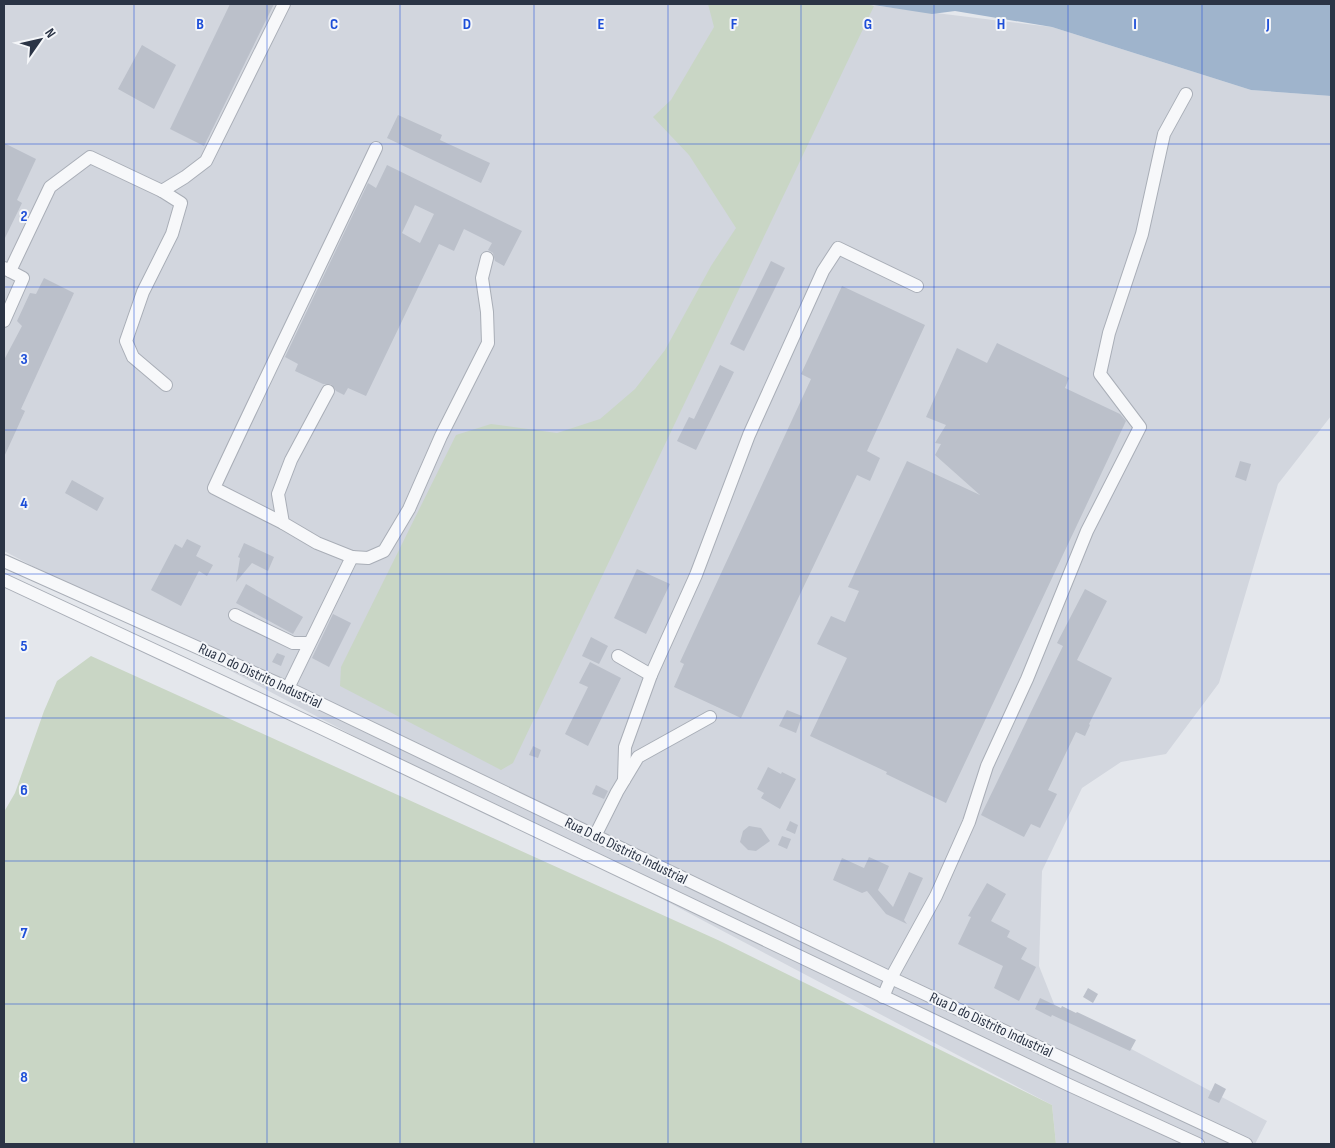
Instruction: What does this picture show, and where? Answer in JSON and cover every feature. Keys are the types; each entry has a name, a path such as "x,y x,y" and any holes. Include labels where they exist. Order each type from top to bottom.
{"street":[{"path":"162,191 206,161 284,4"},
{"path":"883,997 891,978 936,896 968,822 987,766 1027,679 1087,531 1140,427 1100,374 1109,333 1142,234 1164,134 1186,94"},
{"path":"376,148 313,282 269,369 214,488 283,522 317,543 352,557 368,558 384,551 409,509 441,436 488,343 487,312 482,278 487,258"},
{"path":"4,321 23,278 7,270 50,187 90,157 162,191 181,203 172,234 143,292 126,341 133,357 166,385"},
{"path":"624,780 625,748 652,675 696,575 749,435 823,271 838,248 917,286"},
{"path":"283,522 278,494 291,460 328,391"},
{"path":"288,688 352,557"},
{"name":"Rua D do Distrito Industrial","path":"4,561 288,688 891,978 1246,1144"},
{"name":"Rua D do Distrito Industrial","path":"4,580 321,728 883,997 1175,1140 1198,1144"},
{"path":"235,615 292,643 309,643"},
{"path":"618,656 652,675"},
{"path":"595,836 638,757 710,717"}],"shaded area":[{"path":"4,4 862,4 1052,27 1251,90 1331,96 1331,416 1278,484 1219,683 1166,754 1121,762 1082,788 1042,871 1039,966 1056,1009 1267,1121 1255,1144 1056,1144 1052,1105 4,551"}],"green space":[{"path":"708,4 867,4 874,6 513,763 501,770 340,686 341,667 456,435 491,424 557,433 600,419 635,389 665,350 711,266 736,228 689,155 653,117 671,100 714,27"},
{"path":"91,656 720,941 1052,1105 1056,1144 4,1144 4,812 15,793 44,711 57,681"}],"water":[{"path":"867,4 1331,4 1331,96 1251,90 1052,27 955,11 932,14"}],"building":[{"path":"230,4 274,4 204,146 170,129"},
{"path":"142,45 176,65 154,109 118,89"},
{"path":"398,115 442,135 440,140 490,163 481,183 387,138"},
{"path":"4,143 36,159 17,200 22,203 4,240"},
{"path":"387,165 522,231 504,266 495,261 493,253 488,250 492,243 464,229 454,251 439,244 366,396 348,388 344,395 336,391 331,384 323,384 295,371 298,364 285,357 368,183 376,188","holes":["415,205 434,214 420,243 402,233"]},
{"path":"771,261 785,268 744,351 730,344"},
{"path":"44,278 74,293 21,409 25,411 4,457 4,360 22,326 17,321 30,293 36,294"},
{"path":"842,286 925,325 867,451 880,458 870,481 857,475 741,718 674,687 684,664 680,662 811,379 801,374"},
{"path":"997,343 1069,378 1065,388 1120,414 1126,421 946,803 886,774 887,772 810,736 847,658 817,644 831,616 845,622 859,591 848,587 907,461 980,495 935,455 941,444 935,443 946,425 926,417 957,348 987,363"},
{"path":"720,365 734,372 696,450 677,441 689,417 694,419"},
{"path":"1240,461 1251,464 1246,481 1235,477"},
{"path":"72,480 104,498 97,511 65,493"},
{"path":"187,539 201,546 196,556 213,565 207,576 199,571 181,606 151,590 175,544 182,548"},
{"path":"244,543 274,557 268,571 252,563 236,582 240,558 238,557"},
{"path":"637,569 670,584 646,634 614,618"},
{"path":"246,584 303,617 293,634 236,603"},
{"path":"1085,589 1107,601 1077,660 1112,678 1085,736 1076,732 1048,790 1057,794 1040,828 1031,824 1024,837 981,815 1063,646 1057,643"},
{"path":"333,614 351,623 329,667 312,658"},
{"path":"591,637 608,646 599,664 582,656"},
{"path":"277,653 285,656 281,666 272,662"},
{"path":"590,662 621,678 588,746 565,734 588,687 579,683"},
{"path":"787,710 802,716 796,733 779,726"},
{"path":"533,746 541,750 538,758 529,755"},
{"path":"768,767 796,779 780,809 761,798 764,793 757,789"},
{"path":"596,785 608,791 604,799 592,794"},
{"path":"790,821 798,825 795,834 786,830"},
{"path":"749,826 761,828 770,841 756,851 748,850 740,842 743,831"},
{"path":"782,836 791,839 787,849 778,845"},
{"path":"869,857 889,866 878,890 893,907 909,872 923,878 904,920 907,924 886,914 867,891 862,893 833,880 842,858 864,868"},
{"path":"987,883 1006,894 991,921 1010,931 1007,937 1027,948 1021,959 1036,967 1019,1001 994,988 1003,966 958,944 971,917 968,916"},
{"path":"1088,988 1098,994 1093,1003 1083,997"},
{"path":"1040,998 1061,1008 1062,1006 1077,1012 1136,1040 1130,1051 1052,1015 1051,1017 1035,1009"},
{"path":"1215,1083 1226,1089 1219,1103 1208,1098"}]}
